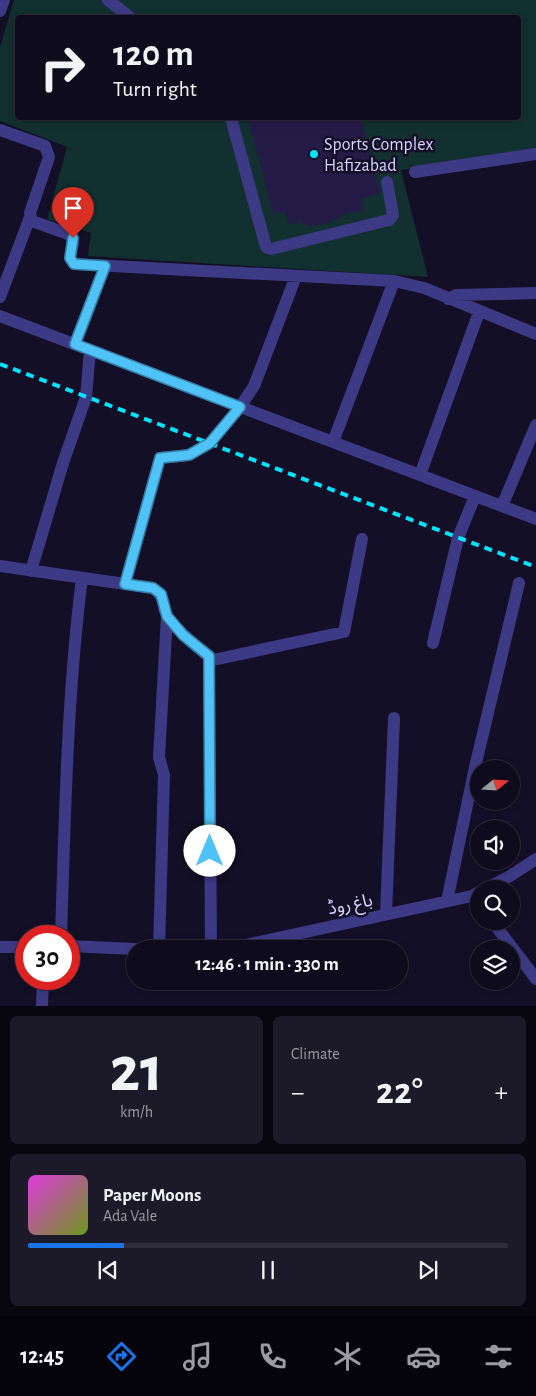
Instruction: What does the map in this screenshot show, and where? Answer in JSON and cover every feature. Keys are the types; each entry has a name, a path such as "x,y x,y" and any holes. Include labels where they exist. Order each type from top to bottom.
{"street":[{"path":"0,11 4,0"},
{"path":"108,0 127,15"},
{"path":"232,120 266,247 271,250 389,220 393,215 387,182"},
{"path":"0,130 45,146 49,157 30,217 0,296"},
{"path":"415,172 536,154"},
{"path":"30,217 32,221 71,235 73,243 70,258 74,264 394,281 424,288 536,334"},
{"path":"75,344 105,266"},
{"path":"125,584 160,458 189,455 210,443 240,407 254,386 296,276"},
{"path":"333,442 394,281"},
{"path":"448,299 456,294 536,293"},
{"path":"420,475 480,312"},
{"path":"0,316 536,519"},
{"path":"30,571 63,463 86,397 90,350"},
{"path":"502,506 536,425"},
{"path":"433,643 458,538 475,496"},
{"path":"167,616 183,635 213,660 344,632 362,539"},
{"path":"0,566 153,588 161,594 167,616 159,757 164,776 159,940"},
{"path":"61,925 68,732 74,644 82,578"},
{"path":"447,901 475,767 519,583"},
{"path":"209,656 211,940"},
{"path":"386,914 394,718"},
{"path":"502,880 536,859"},
{"name":"باغ روڈ","path":"268,940 447,901 470,898"},
{"path":"499,930 536,979"},
{"path":"80,946 126,949"},
{"path":"0,947 15,947"},
{"path":"42,990 42,1006"}],"green space":[{"path":"14,0 536,0 536,149 401,170 428,277 88,256 91,233 47,219 67,147 0,121 0,47"}],"building":[{"path":"249,120 362,120 380,193 362,199 363,210 354,213 351,211 329,223 309,226 300,222 289,225 285,212 273,214"}],"railway":[{"path":"0,364 536,567"}],"place":[{"name":"Sports Complex Hafizabad","path":"314,154"}],"route":[{"path":"73,238 71,262 74,264 105,266 75,344 240,407 210,443 189,455 160,458 125,584 153,588 161,594 167,616 183,635 209,656 210,851"}]}
